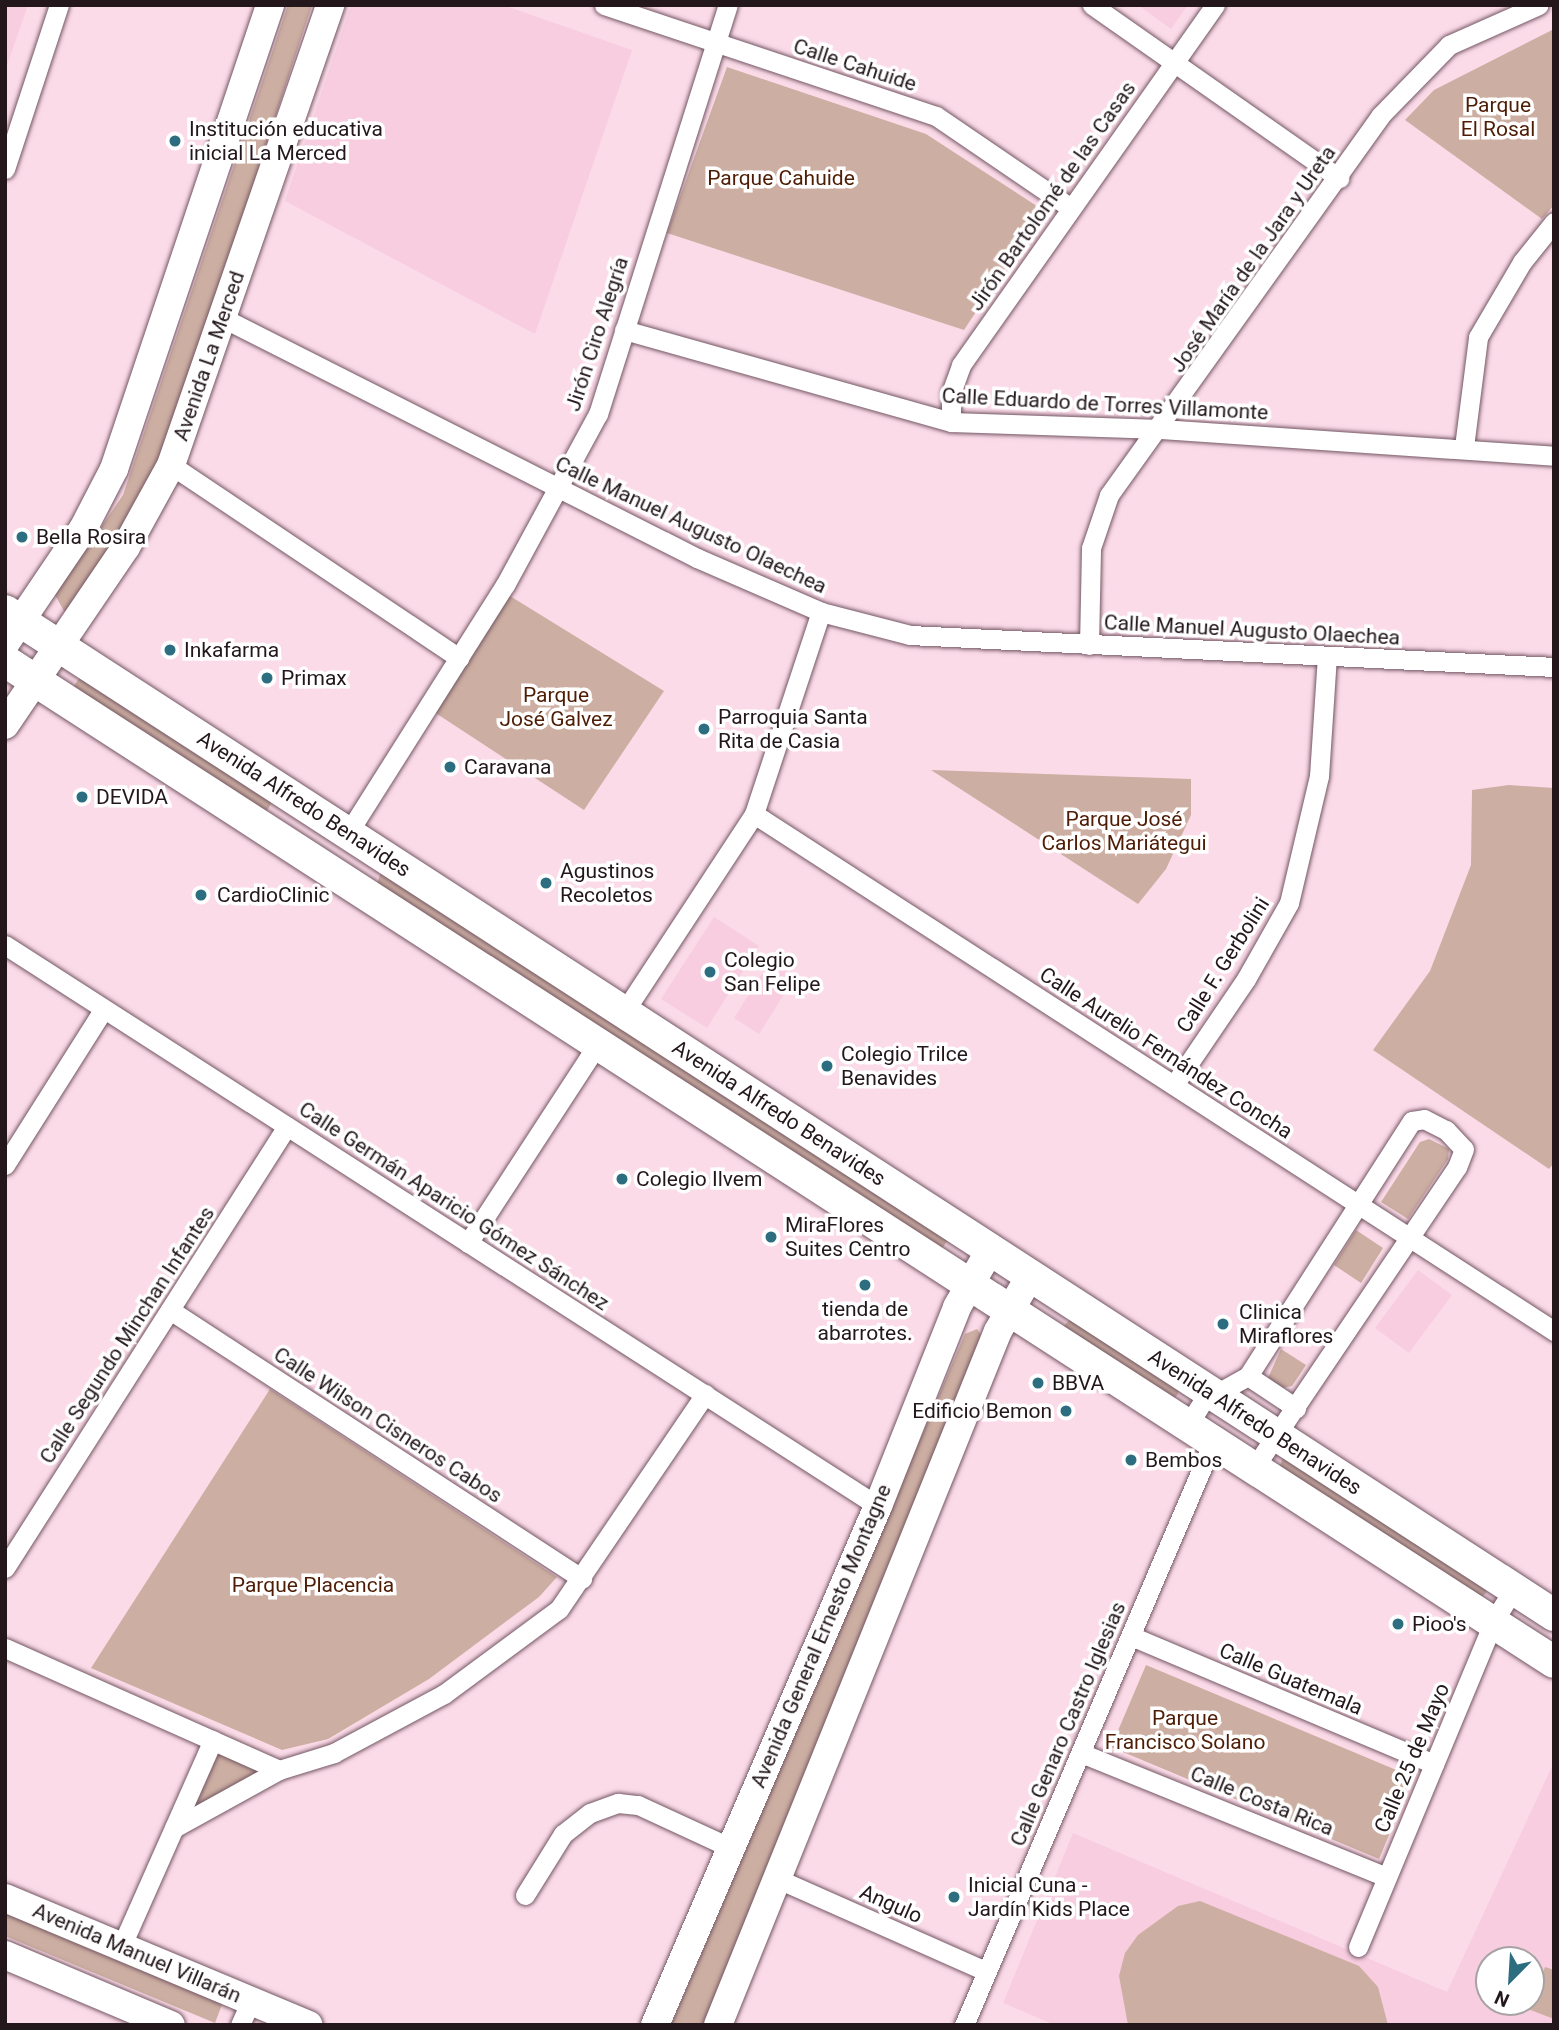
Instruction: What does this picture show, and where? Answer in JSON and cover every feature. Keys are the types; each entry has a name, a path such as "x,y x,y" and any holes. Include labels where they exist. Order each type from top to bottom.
{"main road":[{"path":"11,625 83,529 114,468 270,5"},
{"name":"Avenida La Merced","path":"5,725 126,547 171,465 330,5"},
{"name":"Avenida Alfredo Benavides","path":"11,625 59,645 1554,1615"},
{"name":"Avenida Alfredo Benavides","path":"5,661 1009,1311 1255,1466 1554,1662"},
{"name":"Avenida General Ernesto Montagne","path":"655,2025 729,1847 878,1506 969,1285 990,1250"},
{"path":"718,2025 1009,1311 1030,1276"},
{"name":"Avenida Manuel Villarán","path":"5,1898 122,1945 246,2012 307,2025"},
{"path":"5,1955 171,2025"}],"street":[{"path":"5,169 59,5"},
{"name":"Calle Cahuide","path":"604,5 936,116 1071,208"},
{"name":"Jirón Ciro Alegría","path":"348,833 459,657 559,489 598,414 728,5"},
{"path":"1092,5 1339,177"},
{"name":"Jirón Bartolomé de las Casas","path":"951,422 951,393 961,366 1173,61 1215,5"},
{"name":"José María de la Jara y Ureta","path":"1090,645 1095,523 1109,495 1161,429 1380,116 1449,45 1539,5"},
{"path":"1464,447 1478,337 1522,262 1554,222"},
{"name":"Calle Manuel Augusto Olaechea","path":"221,317 559,489 821,612 909,635 1554,667"},
{"name":"Calle Eduardo de Torres Villamonte","path":"624,330 951,422 1161,429 1464,447 1554,456"},
{"path":"171,465 459,657"},
{"path":"624,1012 754,814 821,612"},
{"name":"Calle F. Gerbolini","path":"1174,1085 1246,979 1289,903 1319,776 1326,657"},
{"name":"Calle Aurelio Fernández Concha","path":"754,814 1554,1331"},
{"name":"Calle Germán Aparicio Gómez Sánchez","path":"5,945 878,1506"},
{"path":"5,1165 103,1010"},
{"path":"468,1243 597,1045"},
{"path":"1255,1466 1296,1408 1411,1238 1463,1157 1460,1140 1424,1119 1412,1121 1248,1376 1296,1408"},
{"name":"Calle Segundo Minchan Infantes","path":"5,1568 288,1126"},
{"name":"Calle Wilson Cisneros Cabos","path":"170,1310 582,1580"},
{"name":"Calle Genaro Castro Iglesias","path":"964,2025 1131,1636 1200,1433 1203,1401 1218,1397 1248,1376"},
{"path":"174,1828 279,1770 334,1753 444,1694 559,1609 582,1580 705,1394"},
{"name":"Calle 25 de Mayo","path":"1358,1947 1493,1622 1514,1589"},
{"name":"Calle Guatemala","path":"1131,1636 1434,1764"},
{"path":"5,1648 279,1770"},
{"path":"122,1945 213,1740"},
{"name":"Calle Costa Rica","path":"1081,1753 1387,1877"},
{"path":"525,1895 562,1834 590,1813 618,1803 638,1805 729,1847"},
{"name":"Angulo","path":"778,1879 986,1971"}],"shaded area":[{"path":"5,5 28,5 5,71"},
{"path":"351,5 503,5 632,50 535,334 285,201"},
{"path":"1138,5 1188,5 1171,29"},
{"name":"Colegio San Felipe","path":"714,917 759,946 707,1028 661,999"},
{"path":"770,961 795,977 759,1034 734,1018"},
{"path":"1418,1270 1452,1295 1409,1353 1375,1328"},
{"path":"1554,1762 1554,2025 1055,2025 1003,2003 1073,1833 1447,1992"}],"green space":[{"path":"288,5 312,5 163,460 69,613 64,611 55,595 123,495"},
{"name":"Parque El Rosal","path":"1554,29 1554,205 1542,219 1405,120 1434,90"},
{"name":"Parque Cahuide","path":"727,67 926,134 1043,210 964,330 667,233"},
{"name":"Parque José Galvez","path":"510,596 664,691 584,810 431,710"},
{"path":"82,674 274,799 265,814 72,689"},
{"name":"Parque José Carlos Mariátegui","path":"931,770 1191,779 1191,815 1166,869 1138,904"},
{"path":"1509,785 1554,788 1554,1163 1549,1169 1373,1050 1430,971 1471,865 1472,790"},
{"path":"381,872 948,1239 942,1249 377,884"},
{"path":"1429,1139 1449,1149 1448,1159 1408,1219 1381,1202 1420,1142"},
{"path":"1356,1230 1383,1248 1361,1283 1334,1265"},
{"path":"1072,1318 1179,1388 1178,1394 1174,1399 1061,1328"},
{"path":"977,1329 982,1336 705,2025 671,2025 965,1334"},
{"path":"1281,1349 1306,1365 1292,1386 1283,1388 1268,1378"},
{"name":"Parque Placencia","path":"270,1389 557,1577 539,1597 429,1679 328,1739 282,1750 91,1668"},
{"path":"1283,1458 1487,1588 1486,1593 1479,1599 1279,1468"},
{"name":"Parque Francisco Solano","path":"1146,1665 1413,1777 1379,1859 1111,1747"},
{"path":"219,1751 266,1772 192,1813"},
{"path":"1200,1901 1359,1966 1378,1987 1388,2025 1128,2025 1119,1976 1125,1953 1138,1935 1178,1906"},
{"path":"5,1911 223,2002 215,2023 5,1936"},
{"path":"1545,1967 1554,1970 1554,2019 1545,2016"}],"place":[{"name":"Institución educativa inicial La Merced","path":"175,141"},
{"name":"Bella Rosira","path":"22,537"},
{"name":"Inkafarma","path":"170,650"},
{"name":"Primax","path":"267,678"},
{"name":"Parroquia Santa Rita de Casia","path":"704,729"},
{"name":"Caravana","path":"450,767"},
{"name":"DEVIDA","path":"82,797"},
{"name":"Agustinos Recoletos","path":"546,883"},
{"name":"CardioClinic","path":"201,895"},
{"name":"Colegio San Felipe","path":"710,972"},
{"name":"Colegio Trilce Benavides","path":"827,1066"},
{"name":"Colegio Ilvem","path":"622,1179"},
{"name":"MiraFlores Suites Centro","path":"771,1237"},
{"name":"tienda de abarrotes.","path":"865,1285"},
{"name":"Clinica Miraflores","path":"1223,1324"},
{"name":"BBVA","path":"1038,1383"},
{"name":"Edificio Bemon","path":"1066,1411"},
{"name":"Bembos","path":"1131,1460"},
{"name":"Pioo's","path":"1398,1624"},
{"name":"Inicial Cuna - Jardín Kids Place","path":"954,1897"}]}
